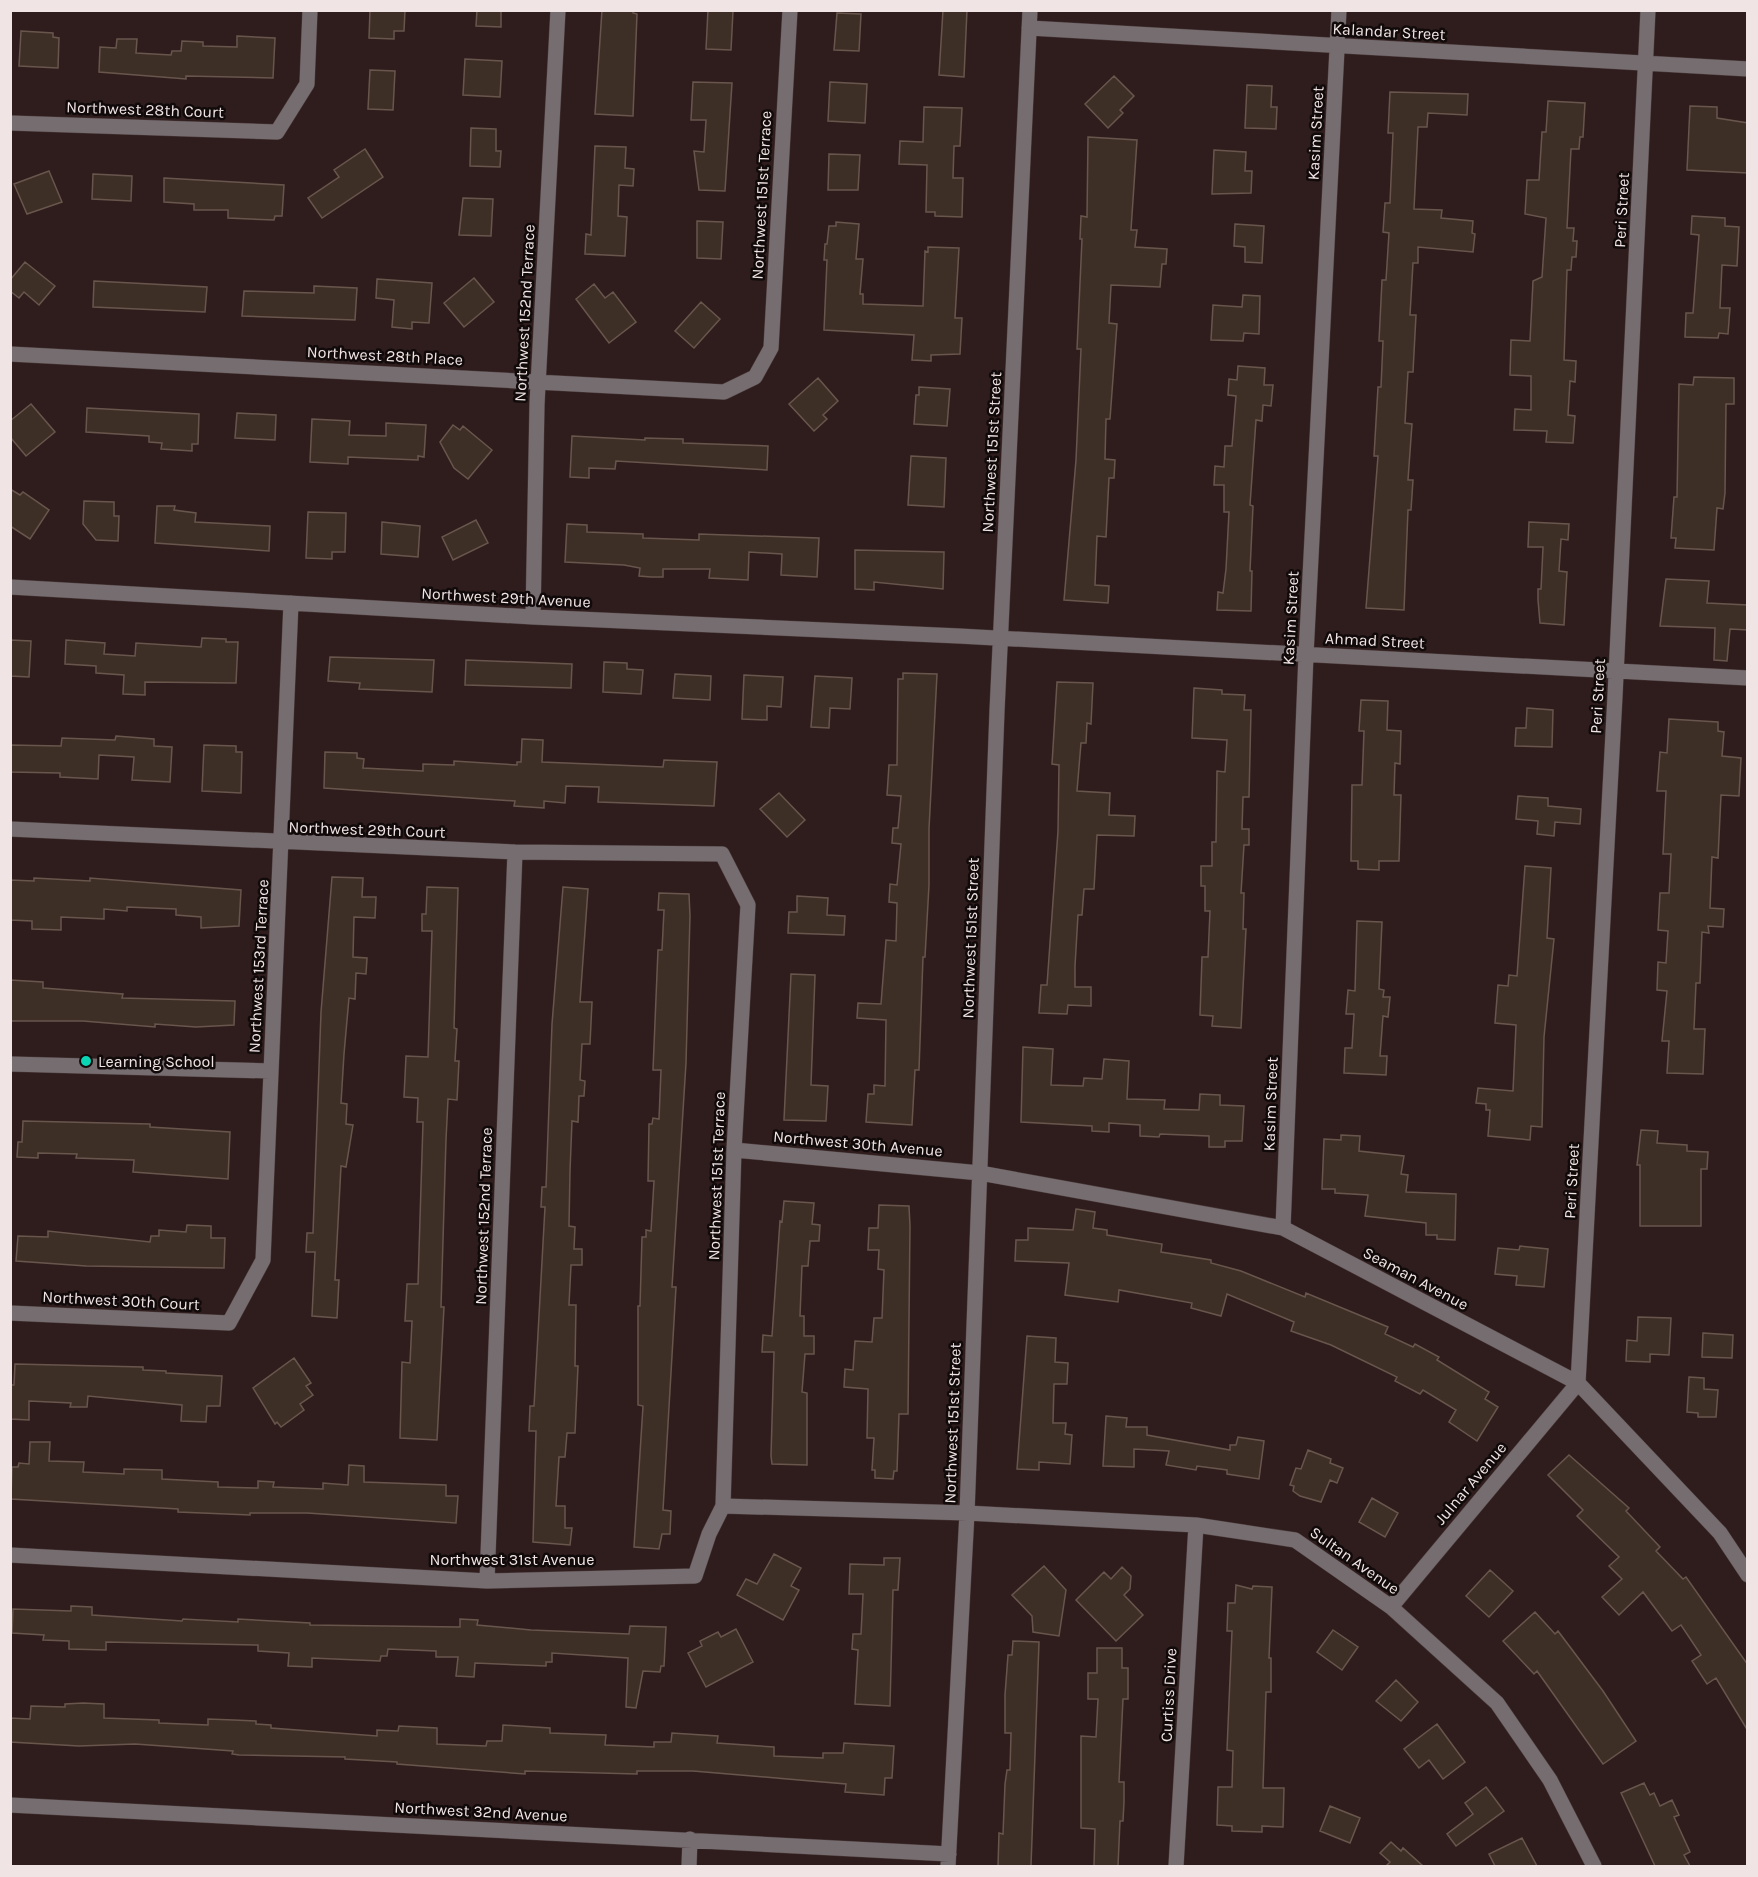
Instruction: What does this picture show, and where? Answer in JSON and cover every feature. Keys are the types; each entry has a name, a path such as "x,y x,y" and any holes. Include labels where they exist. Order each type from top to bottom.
{"street":[{"name":"Northwest 28th Court","path":"10,123 277,132 307,84 310,10"},
{"name":"Northwest 152nd Terrace","path":"533,617 538,381 558,10"},
{"name":"Northwest 151st Terrace","path":"755,377 771,348 790,10"},
{"name":"Northwest 151st Street","path":"949,1860 967,1513 1000,638 1030,10"},
{"name":"Kasim Street","path":"1283,1228 1306,655 1339,10"},
{"name":"Peri Street","path":"1578,1383 1617,670 1648,10"},
{"name":"Kalandar Street","path":"1029,28 1748,69"},
{"name":"Northwest 28th Place","path":"10,354 724,392 755,377"},
{"name":"Northwest 29th Avenue","path":"10,587 533,617 1000,638"},
{"name":"Northwest 153rd Terrace","path":"229,1323 263,1260 291,603"},
{"name":"Ahmad Street","path":"1000,638 1748,678"},
{"name":"Northwest 29th Court","path":"10,829 515,852 722,854"},
{"name":"Northwest 152nd Terrace","path":"487,1581 515,852"},
{"name":"Northwest 151st Terrace","path":"722,854 748,904 734,1150 723,1506"},
{"path":"10,1064 270,1071"},
{"name":"Northwest 30th Avenue","path":"734,1150 980,1173"},
{"name":"Seaman Avenue","path":"980,1173 1283,1228 1578,1383 1719,1533 1748,1575"},
{"name":"Northwest 30th Court","path":"10,1313 229,1323"},
{"name":"Julnar Avenue","path":"1391,1607 1578,1383"},
{"path":"723,1506 967,1513"},
{"name":"Northwest 31st Avenue","path":"10,1555 487,1581 695,1576 709,1534 723,1506"},
{"name":"Sultan Avenue","path":"967,1513 1196,1525 1295,1540 1391,1607 1497,1704 1550,1780 1593,1866"},
{"name":"Curtiss Drive","path":"1176,1866 1196,1525"},
{"name":"Northwest 32nd Avenue","path":"10,1804 690,1839 949,1860"},
{"path":"689,1866 690,1839"}],"building":[{"path":"370,10 405,10 404,31 394,31 394,39 369,38"},
{"path":"477,10 501,10 501,27 476,26"},
{"path":"602,10 633,10 633,13 637,14 633,116 595,114"},
{"path":"708,10 733,11 731,50 706,49"},
{"path":"943,10 967,10 964,77 939,75"},
{"path":"837,13 861,14 859,51 834,50"},
{"path":"21,31 53,33 53,37 59,38 58,68 19,66"},
{"path":"237,36 275,38 273,78 186,76 186,79 99,72 100,47 116,48 117,39 137,39 136,53 171,55 172,51 181,51 182,41 203,42 203,46 237,47"},
{"path":"465,59 502,61 500,97 463,95"},
{"path":"370,70 395,71 393,110 368,109"},
{"path":"1114,76 1134,96 1120,110 1123,113 1108,128 1085,104"},
{"path":"693,82 732,83 725,191 699,190 694,151 704,152 706,120 691,120"},
{"path":"830,82 867,84 865,123 828,121"},
{"path":"1247,85 1272,86 1271,107 1277,107 1276,129 1245,128"},
{"path":"1390,92 1468,94 1467,115 1428,113 1427,127 1418,127 1414,209 1442,210 1441,218 1473,221 1472,233 1475,234 1473,252 1418,247 1418,263 1413,263 1410,315 1416,315 1413,372 1408,372 1405,423 1412,424 1408,480 1413,480 1411,510 1408,510 1404,610 1366,608 1378,456 1374,456 1378,387 1381,387 1383,341 1379,341 1382,280 1386,280 1389,233 1383,232 1385,203 1390,203 1393,133 1388,133"},
{"path":"1548,101 1585,103 1583,137 1580,137 1579,149 1571,149 1567,228 1574,228 1573,241 1577,241 1576,257 1572,257 1571,270 1567,270 1564,360 1576,361 1575,382 1570,381 1568,415 1575,416 1573,443 1546,442 1547,431 1514,430 1515,409 1531,410 1531,376 1510,375 1511,340 1530,341 1533,281 1542,277 1546,218 1525,214 1527,180 1539,180 1542,132 1546,132"},
{"path":"1690,106 1717,107 1717,118 1748,123 1748,173 1687,170"},
{"path":"924,107 962,108 960,146 954,146 953,178 963,178 962,217 935,216 935,212 926,212 927,165 899,164 900,141 923,142"},
{"path":"471,128 496,129 496,151 501,151 500,167 470,166"},
{"path":"1088,137 1137,140 1131,230 1137,230 1135,247 1167,249 1166,264 1162,264 1160,287 1111,285 1109,323 1117,324 1110,419 1106,419 1105,459 1115,460 1114,478 1109,478 1106,537 1097,536 1095,585 1109,586 1108,603 1064,600 1076,460 1081,349 1077,349 1082,239 1080,239 1081,216 1087,217"},
{"path":"595,146 626,147 625,168 634,169 633,186 619,185 618,216 627,217 625,256 585,254 586,234 591,235"},
{"path":"365,149 383,177 322,218 308,198 339,177 334,170"},
{"path":"1214,150 1246,152 1245,171 1252,171 1251,193 1212,194"},
{"path":"829,154 860,155 858,190 828,190"},
{"path":"49,171 62,202 27,214 14,184"},
{"path":"93,174 132,176 131,201 92,199"},
{"path":"164,178 284,185 282,216 275,216 274,220 228,218 228,210 194,210 194,204 164,202"},
{"path":"463,198 493,199 491,236 459,235"},
{"path":"1692,216 1725,218 1725,226 1739,227 1737,266 1722,265 1720,308 1730,308 1728,334 1719,333 1718,338 1685,337 1686,313 1693,313 1699,235 1691,234"},
{"path":"697,221 723,222 721,259 697,258"},
{"path":"836,222 859,224 856,259 863,259 860,294 863,294 863,304 923,306 925,251 928,252 928,247 959,248 955,318 962,318 960,354 931,355 931,361 912,360 914,335 824,330 827,260 824,260 825,244 827,244 829,226 836,226"},
{"path":"1235,224 1264,226 1262,263 1245,262 1245,247 1234,246"},
{"path":"25,262 55,286 39,305 24,292 19,298 10,291 10,280"},
{"path":"474,278 494,302 464,327 444,303"},
{"path":"377,279 432,283 429,323 412,322 412,329 392,327 394,300 376,298"},
{"path":"94,281 207,287 205,312 93,307"},
{"path":"594,284 605,298 613,292 636,322 609,343 576,299"},
{"path":"314,286 357,288 355,320 242,316 244,291 314,293"},
{"path":"1243,295 1260,296 1259,334 1244,333 1243,341 1211,340 1213,305 1242,307"},
{"path":"701,302 720,319 694,348 675,331"},
{"path":"1238,366 1265,368 1264,385 1273,385 1271,406 1263,405 1262,421 1256,420 1250,505 1253,506 1251,611 1217,610 1218,592 1223,593 1226,569 1229,512 1224,512 1224,485 1214,485 1215,466 1224,467 1225,446 1232,446 1236,396 1228,395 1229,379 1237,380"},
{"path":"1694,377 1734,378 1734,404 1726,404 1725,493 1723,509 1717,508 1714,550 1675,548 1676,538 1671,538 1674,497 1677,497 1679,384 1693,385"},
{"path":"818,378 838,401 823,415 827,419 814,431 789,404"},
{"path":"919,387 950,389 947,426 914,424 916,395 919,395"},
{"path":"31,404 55,432 26,456 10,437 10,421"},
{"path":"87,408 199,414 198,444 192,444 192,451 161,449 162,443 149,442 149,436 86,432"},
{"path":"237,413 276,415 275,440 235,438"},
{"path":"312,419 350,421 349,435 386,436 386,423 426,425 424,457 418,456 418,460 348,457 348,464 310,462"},
{"path":"453,425 460,430 463,426 492,450 468,479 454,468 440,442"},
{"path":"572,436 645,440 645,438 683,439 683,443 768,446 767,470 616,461 615,469 589,468 589,478 570,477"},
{"path":"911,456 946,458 944,507 908,505"},
{"path":"10,489 20,495 23,492 49,510 30,539 10,526"},
{"path":"84,501 114,502 114,516 119,516 118,541 96,540 83,524"},
{"path":"157,506 175,506 174,510 196,513 195,522 270,526 269,551 155,543"},
{"path":"308,512 346,513 345,552 332,552 332,559 306,558"},
{"path":"476,520 488,543 453,560 442,537"},
{"path":"382,522 420,526 418,557 381,554"},
{"path":"1529,522 1569,524 1568,540 1561,539 1559,571 1567,572 1564,625 1540,623 1538,589 1541,589 1543,547 1528,547"},
{"path":"567,524 587,525 587,532 643,534 643,538 699,540 699,534 819,538 817,577 781,575 782,554 749,552 748,580 709,578 710,569 663,569 663,577 651,577 639,576 640,568 624,565 565,562"},
{"path":"855,550 944,552 943,589 874,582 874,590 855,589"},
{"path":"1666,579 1709,581 1707,603 1748,605 1748,630 1730,629 1727,661 1714,660 1715,628 1660,626"},
{"path":"202,638 238,642 236,683 145,682 145,695 123,694 124,675 96,673 96,666 65,664 66,640 105,643 104,654 135,656 136,643 201,647"},
{"path":"10,640 31,641 29,677 10,676"},
{"path":"330,657 434,660 432,692 359,689 360,683 328,681"},
{"path":"466,660 572,664 571,688 465,685"},
{"path":"604,662 627,663 627,669 643,670 641,694 603,692"},
{"path":"903,673 937,674 919,1070 915,1070 912,1125 866,1122 868,1094 874,1094 874,1085 885,1086 886,1020 857,1018 858,1003 881,1004 886,940 896,941 897,903 889,902 890,884 897,885 901,844 892,843 893,828 898,828 901,796 887,795 889,765 897,765 898,679 903,679"},
{"path":"675,674 711,676 710,700 673,698"},
{"path":"744,675 783,677 781,707 767,706 767,720 742,719"},
{"path":"815,676 852,678 850,709 830,708 829,728 811,727"},
{"path":"1057,682 1093,683 1091,724 1087,723 1086,743 1081,743 1077,791 1110,793 1109,815 1135,816 1134,836 1097,835 1094,889 1084,889 1082,915 1078,915 1075,966 1075,987 1091,987 1091,1006 1068,1005 1067,1014 1039,1013 1041,985 1047,985 1058,831 1059,765 1052,764"},
{"path":"1194,688 1222,690 1222,694 1245,695 1244,710 1251,710 1249,797 1243,797 1242,829 1249,829 1249,845 1244,845 1241,893 1244,893 1243,929 1246,929 1241,1028 1212,1026 1213,1016 1200,1015 1202,957 1208,957 1210,911 1205,911 1205,886 1201,886 1201,866 1212,866 1212,842 1216,842 1217,771 1225,772 1227,740 1192,738"},
{"path":"1361,700 1388,701 1387,730 1401,731 1400,764 1395,763 1394,795 1401,795 1399,861 1379,861 1379,870 1358,869 1358,861 1351,861 1352,785 1362,785 1364,731 1359,731"},
{"path":"1527,708 1553,710 1552,747 1515,746 1516,728 1526,728"},
{"path":"1669,719 1718,722 1718,731 1724,732 1722,756 1741,758 1739,796 1721,795 1718,858 1712,857 1710,908 1724,909 1723,927 1708,926 1709,933 1702,932 1700,983 1696,983 1694,1029 1705,1029 1703,1074 1667,1073 1669,1041 1662,1041 1667,991 1657,990 1658,962 1666,963 1668,931 1658,930 1660,893 1669,893 1671,854 1663,854 1666,791 1657,791 1660,752 1667,753"},
{"path":"116,736 154,739 154,746 172,747 170,782 132,780 134,757 99,755 98,779 60,777 60,773 10,772 10,745 61,746 62,738 115,740"},
{"path":"522,739 543,740 542,762 663,767 664,760 717,762 714,806 598,802 599,787 566,786 565,803 544,801 544,808 514,806 515,801 324,788 325,752 357,753 357,758 364,759 363,768 423,771 423,764 454,765 454,761 517,765 517,762 521,762"},
{"path":"204,745 236,746 236,752 242,752 241,793 202,791"},
{"path":"779,793 805,820 787,837 760,809"},
{"path":"1518,796 1548,798 1548,806 1581,809 1580,824 1555,822 1554,836 1537,834 1538,821 1516,819"},
{"path":"1525,866 1551,868 1547,938 1554,939 1544,1037 1542,1127 1531,1126 1530,1140 1488,1136 1490,1110 1486,1110 1486,1104 1476,1103 1478,1088 1513,1091 1516,1025 1495,1023 1498,985 1508,986 1509,975 1517,976"},
{"path":"332,877 363,878 362,897 376,897 375,918 354,917 353,957 367,958 366,974 356,973 355,999 349,998 344,1054 341,1103 347,1104 346,1124 353,1125 346,1167 341,1166 335,1280 339,1280 337,1318 312,1316 315,1252 306,1252 307,1233 313,1233 321,1012"},
{"path":"34,878 90,881 90,878 241,890 239,926 201,928 201,917 176,915 176,909 127,907 127,911 104,909 104,919 61,917 61,930 32,929 32,921 10,920 10,880 34,881"},
{"path":"427,887 458,888 454,1028 457,1029 455,1061 459,1061 457,1100 448,1099 441,1307 444,1307 437,1440 400,1438 402,1362 410,1363 412,1321 405,1321 407,1284 418,1284 423,1122 417,1122 418,1098 404,1097 406,1056 428,1057 432,931 422,931 422,914 426,914"},
{"path":"563,887 588,889 580,1002 592,1002 590,1044 582,1044 580,1080 585,1081 584,1096 579,1096 578,1122 572,1121 570,1171 569,1226 575,1227 574,1249 582,1249 582,1265 571,1265 569,1305 576,1305 575,1366 578,1366 575,1433 567,1433 565,1457 559,1457 556,1506 565,1506 565,1528 572,1528 570,1545 533,1542 536,1431 529,1431 530,1406 534,1406 545,1207 541,1207 542,1187 546,1187 552,1024"},
{"path":"659,893 689,894 690,916 686,1063 672,1287 676,1287 663,1510 671,1511 670,1534 662,1534 659,1549 634,1547 643,1406 638,1405 638,1306 640,1306 642,1237 646,1237 646,1230 651,1231 654,1181 648,1181 649,1124 652,1124 653,1118 659,1119 661,1070 653,1070 658,950 662,950 664,910 658,910"},
{"path":"797,896 828,898 827,915 845,916 844,935 788,933 789,912 797,912"},
{"path":"1357,921 1382,922 1379,989 1384,990 1383,997 1390,997 1388,1017 1383,1016 1380,1056 1387,1056 1386,1075 1344,1073 1345,1048 1352,1048 1354,1014 1346,1014 1348,990 1355,991"},
{"path":"791,974 815,975 811,1085 828,1086 826,1121 784,1120"},
{"path":"10,980 43,982 43,988 123,994 122,998 235,1001 234,1025 196,1027 155,1024 155,1027 83,1021 10,1021"},
{"path":"1023,1047 1053,1049 1051,1085 1083,1086 1084,1078 1102,1079 1104,1059 1129,1061 1127,1099 1165,1100 1164,1109 1199,1110 1200,1094 1220,1095 1220,1105 1244,1106 1242,1141 1225,1141 1225,1147 1209,1147 1209,1136 1160,1134 1159,1137 1140,1136 1140,1125 1109,1123 1109,1132 1092,1131 1092,1126 1021,1122"},
{"path":"23,1121 150,1124 150,1127 230,1132 228,1179 133,1172 134,1160 76,1158 77,1154 38,1153 38,1158 17,1157 18,1142 22,1142"},
{"path":"1641,1130 1658,1131 1657,1143 1687,1145 1687,1151 1708,1152 1707,1169 1701,1169 1701,1226 1640,1226 1640,1165 1637,1165"},
{"path":"1341,1135 1360,1136 1359,1151 1404,1156 1401,1174 1408,1175 1406,1192 1456,1194 1455,1240 1437,1239 1437,1235 1426,1235 1426,1223 1365,1216 1368,1195 1335,1193 1335,1189 1322,1189 1324,1139 1341,1140"},
{"path":"784,1201 814,1203 812,1224 820,1225 819,1241 810,1241 808,1266 802,1266 800,1316 804,1316 804,1336 814,1336 814,1354 805,1354 802,1392 807,1393 807,1465 772,1464 771,1456 774,1352 762,1352 763,1335 772,1336 780,1221 782,1222"},
{"path":"879,1205 909,1206 908,1414 899,1414 897,1471 894,1471 893,1479 875,1478 875,1470 872,1470 874,1438 867,1438 868,1389 844,1387 845,1369 853,1370 855,1341 872,1342 874,1318 882,1318 884,1270 878,1269 879,1250 868,1250 869,1228 878,1228"},
{"path":"1076,1209 1095,1212 1093,1228 1107,1230 1107,1235 1162,1244 1161,1252 1211,1260 1211,1263 1241,1271 1305,1297 1306,1293 1388,1327 1385,1334 1413,1347 1415,1344 1439,1357 1437,1360 1489,1392 1485,1399 1498,1407 1477,1441 1449,1422 1456,1410 1423,1390 1420,1394 1395,1381 1397,1377 1331,1345 1291,1331 1294,1322 1227,1294 1221,1316 1191,1308 1192,1303 1119,1290 1118,1302 1065,1295 1069,1263 1015,1261 1016,1240 1028,1240 1028,1228 1073,1230"},
{"path":"187,1225 211,1226 211,1238 225,1238 224,1268 86,1266 16,1261 18,1236 48,1237 48,1231 150,1242 151,1236 159,1236 159,1230 186,1232"},
{"path":"1520,1246 1548,1249 1544,1287 1516,1285 1517,1276 1495,1274 1498,1248 1519,1250"},
{"path":"1638,1317 1671,1318 1669,1355 1650,1354 1650,1362 1626,1361 1627,1340 1637,1341"},
{"path":"1703,1333 1733,1335 1732,1358 1702,1357"},
{"path":"1027,1336 1056,1338 1055,1362 1068,1363 1067,1384 1054,1384 1053,1423 1066,1423 1065,1434 1072,1435 1070,1464 1039,1462 1039,1470 1017,1469"},
{"path":"294,1358 311,1383 306,1386 313,1395 300,1404 304,1410 281,1427 277,1422 275,1424 253,1388"},
{"path":"15,1364 143,1367 143,1370 166,1371 166,1373 222,1376 220,1406 207,1406 206,1422 181,1421 182,1405 88,1396 87,1407 70,1407 71,1403 29,1401 29,1420 10,1419 10,1385 14,1385"},
{"path":"1689,1377 1704,1378 1704,1389 1718,1390 1716,1417 1698,1417 1698,1413 1687,1412"},
{"path":"1106,1416 1127,1418 1126,1427 1147,1427 1147,1435 1230,1450 1230,1445 1236,1445 1238,1437 1264,1441 1259,1479 1227,1474 1227,1470 1197,1466 1196,1470 1166,1465 1169,1451 1134,1449 1134,1467 1103,1466"},
{"path":"30,1442 50,1442 49,1461 84,1462 83,1472 124,1474 124,1469 162,1470 162,1479 218,1482 218,1487 258,1488 258,1481 274,1482 273,1487 323,1489 323,1483 348,1485 349,1465 364,1466 364,1482 446,1485 446,1496 458,1496 456,1523 307,1513 250,1513 250,1515 178,1512 178,1509 11,1499 12,1467 18,1467 19,1463 29,1464"},
{"path":"1308,1450 1331,1459 1330,1463 1343,1468 1337,1483 1330,1480 1321,1502 1300,1496 1293,1491 1294,1486 1290,1485 1296,1468 1301,1469"},
{"path":"1569,1455 1629,1508 1626,1511 1660,1547 1656,1551 1683,1579 1686,1577 1748,1665 1748,1731 1716,1678 1707,1684 1692,1661 1701,1655 1681,1625 1672,1631 1643,1592 1619,1615 1602,1597 1622,1579 1609,1566 1619,1557 1577,1516 1583,1510 1548,1475"},
{"path":"1372,1498 1398,1513 1385,1537 1359,1522"},
{"path":"774,1554 801,1568 791,1586 799,1590 783,1620 737,1595 746,1579 757,1584"},
{"path":"884,1558 900,1558 898,1590 893,1590 890,1706 855,1704 858,1650 852,1649 853,1634 861,1634 863,1594 849,1594 850,1564 884,1565"},
{"path":"1044,1566 1066,1590 1059,1636 1033,1632 1032,1616 1012,1595"},
{"path":"1122,1567 1131,1576 1130,1589 1124,1595 1143,1615 1116,1641 1076,1600 1104,1572 1111,1579"},
{"path":"1490,1570 1513,1591 1489,1617 1466,1596"},
{"path":"1236,1585 1252,1589 1253,1586 1272,1587 1269,1658 1271,1658 1271,1692 1266,1692 1263,1788 1284,1788 1283,1827 1262,1826 1262,1832 1232,1831 1232,1826 1217,1825 1218,1787 1232,1787 1233,1751 1227,1750 1232,1631 1227,1631 1228,1603 1235,1603"},
{"path":"71,1606 92,1607 92,1615 182,1621 183,1619 238,1622 238,1619 310,1623 310,1625 460,1627 460,1619 478,1620 477,1625 531,1630 629,1634 630,1626 666,1627 664,1666 661,1666 660,1672 643,1671 636,1708 626,1707 628,1658 552,1653 552,1662 546,1662 546,1666 475,1663 474,1677 456,1676 458,1657 436,1657 436,1651 388,1649 387,1656 381,1656 380,1661 312,1658 312,1667 288,1666 289,1653 258,1651 258,1645 106,1642 106,1650 69,1649 69,1641 43,1640 44,1635 12,1633 13,1609 71,1611"},
{"path":"1535,1612 1555,1634 1558,1631 1603,1691 1636,1741 1603,1764 1537,1671 1534,1674 1503,1641"},
{"path":"736,1629 753,1662 706,1687 688,1653 702,1646 700,1641 718,1632 721,1637"},
{"path":"1333,1630 1358,1647 1342,1670 1317,1652"},
{"path":"1013,1641 1039,1642 1031,1866 998,1866 999,1833 1003,1834 1005,1784 1007,1770 1010,1770 1011,1733 1005,1733 1005,1695 1008,1655 1012,1655"},
{"path":"1097,1648 1122,1648 1122,1668 1128,1668 1128,1699 1123,1699 1119,1782 1124,1782 1124,1802 1123,1821 1120,1821 1118,1866 1094,1866 1095,1829 1081,1828 1081,1736 1096,1737 1098,1699 1088,1699 1088,1673 1097,1673"},
{"path":"1396,1680 1418,1702 1401,1721 1376,1701"},
{"path":"65,1704 104,1704 104,1718 159,1720 159,1723 208,1725 208,1719 256,1721 256,1724 271,1725 271,1728 377,1736 377,1730 398,1731 399,1726 437,1728 437,1744 486,1746 487,1741 502,1741 503,1725 550,1728 550,1733 606,1735 605,1745 654,1747 654,1742 671,1742 672,1733 718,1736 717,1743 774,1747 774,1756 823,1758 823,1753 843,1753 844,1743 894,1746 892,1778 885,1778 884,1795 845,1792 846,1784 693,1771 637,1771 637,1774 525,1771 525,1774 397,1764 397,1762 345,1759 345,1757 239,1755 232,1754 233,1751 135,1744 79,1746 10,1742 10,1718 30,1719 31,1706 65,1707"},
{"path":"1437,1724 1465,1762 1443,1779 1429,1760 1419,1768 1404,1749"},
{"path":"1644,1783 1650,1795 1654,1793 1660,1806 1672,1800 1679,1815 1674,1817 1690,1852 1684,1855 1690,1866 1655,1866 1621,1793"},
{"path":"1486,1787 1504,1811 1456,1846 1447,1834 1473,1814 1465,1803"},
{"path":"1330,1806 1360,1818 1350,1843 1320,1831"},
{"path":"1522,1838 1537,1866 1495,1866 1489,1854"},
{"path":"1391,1842 1401,1851 1403,1848 1423,1866 1386,1866 1390,1862 1380,1853"}],"place":[{"name":"Learning School","path":"86,1061"}]}
